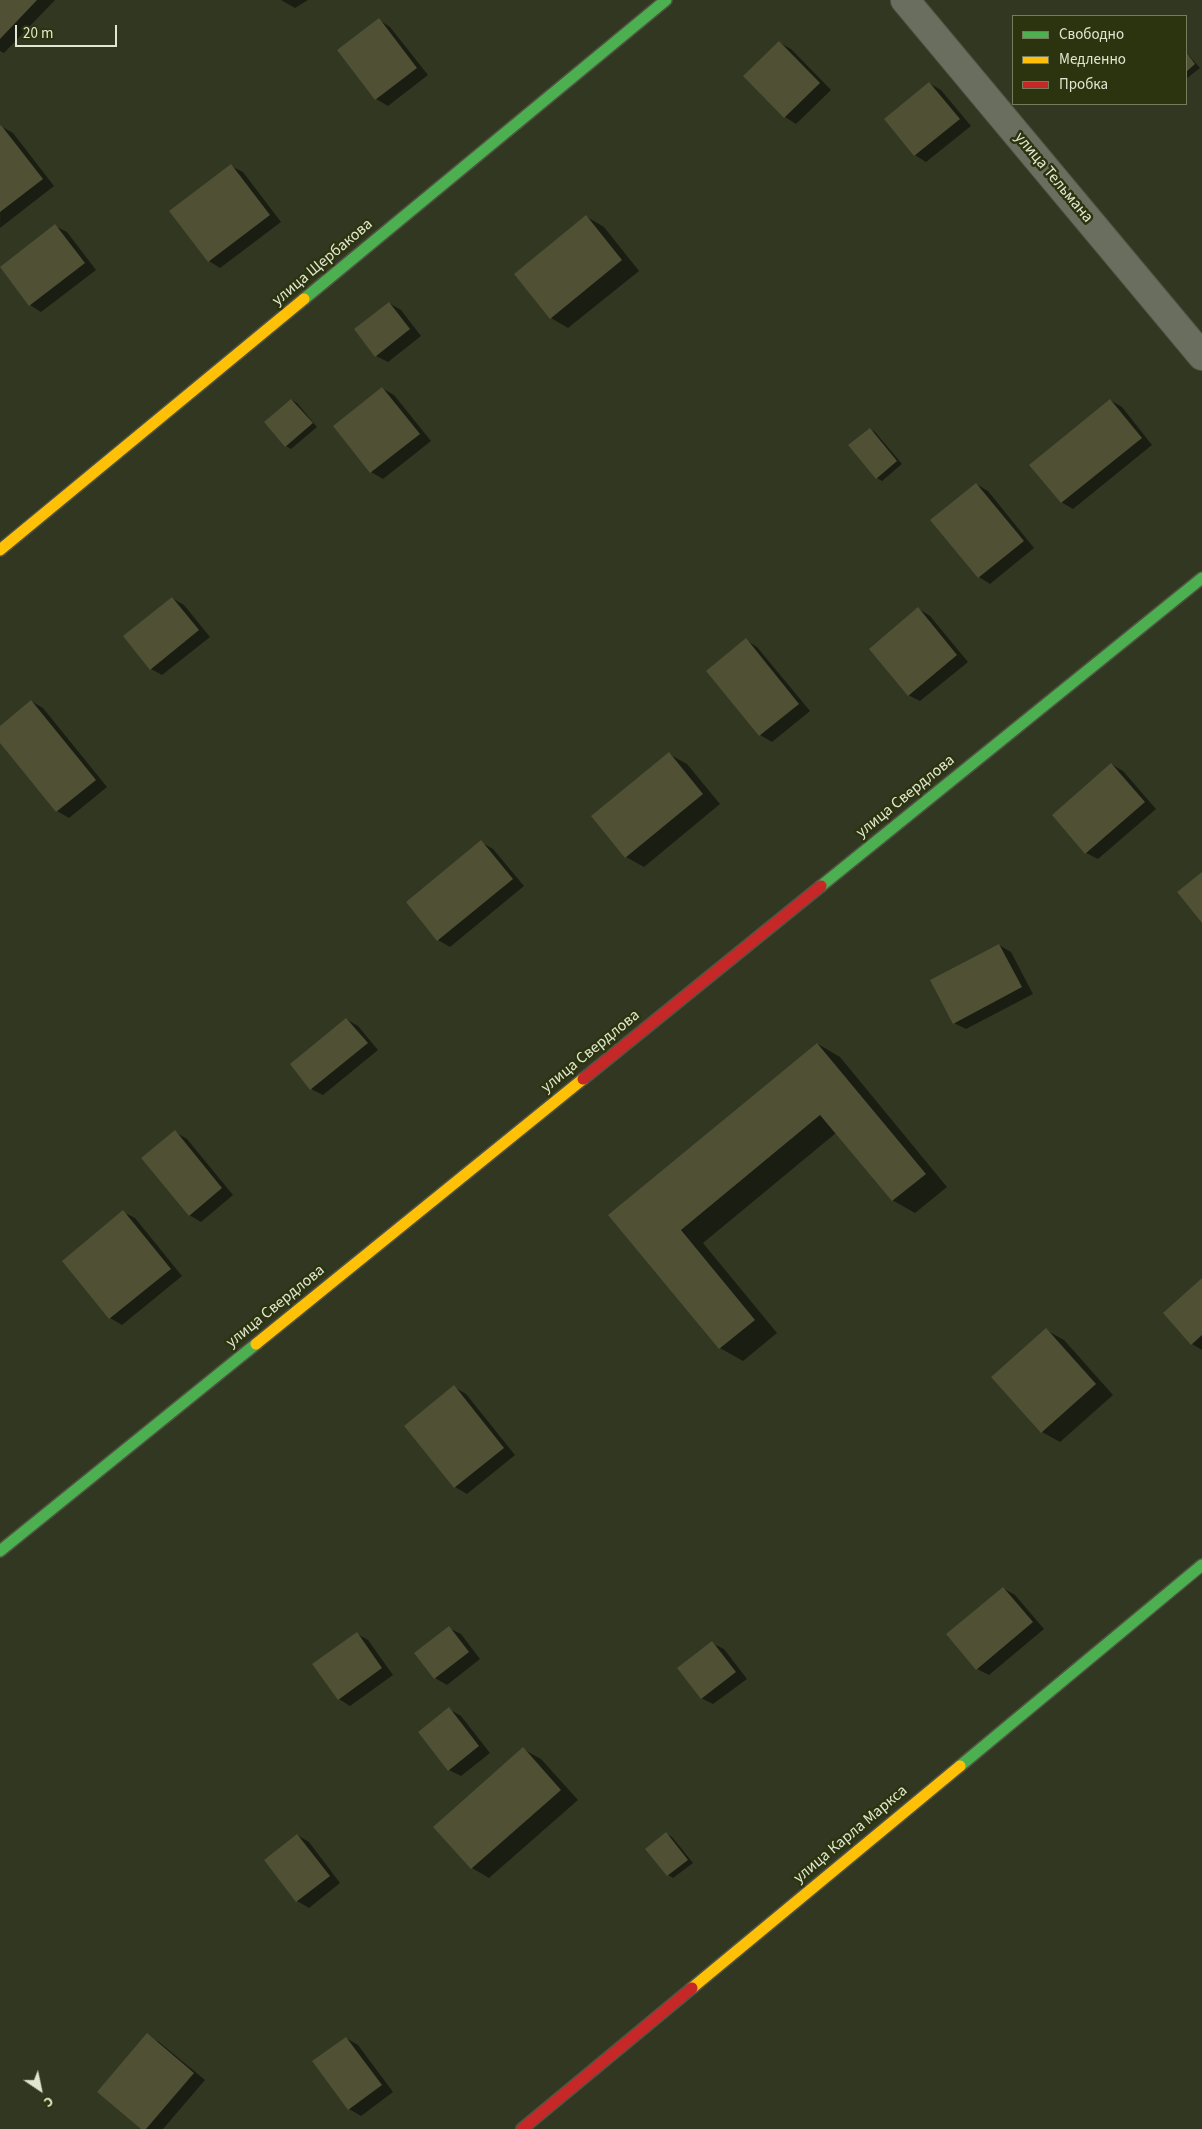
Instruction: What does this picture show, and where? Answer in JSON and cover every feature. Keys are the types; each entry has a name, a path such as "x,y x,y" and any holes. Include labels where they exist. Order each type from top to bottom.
{"street":[{"name":"улица Щербакова","path":"0,550 666,0"},
{"name":"улица Тельмана","path":"905,0 1202,356"},
{"name":"улица Свердлова","path":"0,1551 1202,578"},
{"name":"улица Карла Маркса","path":"522,2129 1202,1565"}],"building":[{"path":"0,0 37,0 0,39"},
{"path":"379,18 417,68 375,100 337,50"},
{"path":"779,41 820,83 784,118 743,76"},
{"path":"1187,53 1195,64 1187,71"},
{"path":"929,82 960,119 914,156 884,119"},
{"path":"0,126 43,179 0,212"},
{"path":"231,164 270,215 208,262 169,211"},
{"path":"586,215 622,260 550,319 514,274"},
{"path":"55,224 85,263 29,306 0,267"},
{"path":"389,302 410,329 375,357 354,329"},
{"path":"382,387 420,434 370,473 333,426"},
{"path":"291,399 313,423 285,447 264,422"},
{"path":"1110,399 1142,438 1061,503 1029,465"},
{"path":"870,428 897,461 876,479 848,445"},
{"path":"976,483 1024,541 978,578 930,520"},
{"path":"172,597 199,630 150,670 123,636"},
{"path":"918,607 957,655 908,696 869,649"},
{"path":"746,638 799,704 759,736 706,671"},
{"path":"31,700 96,780 56,812 0,743 0,726"},
{"path":"669,752 703,794 625,858 591,816"},
{"path":"1111,763 1145,802 1085,854 1052,815"},
{"path":"481,840 513,879 437,941 406,902"},
{"path":"1202,872 1202,923 1177,892"},
{"path":"999,944 1022,987 953,1024 930,980"},
{"path":"346,1018 368,1043 310,1090 290,1064"},
{"path":"817,1043 926,1174 892,1201 820,1115 681,1230 755,1320 719,1349 608,1215"},
{"path":"175,1130 222,1188 189,1216 141,1158"},
{"path":"123,1210 171,1269 109,1319 62,1261"},
{"path":"1202,1278 1202,1335 1191,1345 1163,1313"},
{"path":"1046,1328 1096,1384 1041,1433 991,1377"},
{"path":"454,1385 504,1448 454,1488 404,1426"},
{"path":"1003,1587 1033,1622 976,1670 946,1634"},
{"path":"449,1626 469,1652 434,1679 414,1653"},
{"path":"357,1632 382,1668 338,1700 312,1664"},
{"path":"712,1641 736,1672 701,1699 677,1668"},
{"path":"449,1707 479,1746 448,1771 418,1732"},
{"path":"523,1747 561,1790 471,1869 433,1827"},
{"path":"666,1832 688,1860 667,1876 645,1849"},
{"path":"297,1834 330,1876 296,1902 264,1860"},
{"path":"147,2033 194,2073 146,2129 141,2129 97,2092"},
{"path":"346,2037 382,2085 348,2110 312,2061"}],"traffic: fast":[{"path":"304,299 666,0"},
{"path":"821,886 1202,578"},
{"path":"0,1551 256,1344"},
{"path":"960,1766 1202,1565"}],"traffic: slow":[{"path":"0,550 304,299"},
{"path":"256,1344 583,1079"},
{"path":"692,1988 960,1766"}],"traffic: jam":[{"path":"583,1079 821,886"},
{"path":"522,2129 692,1988"}]}
